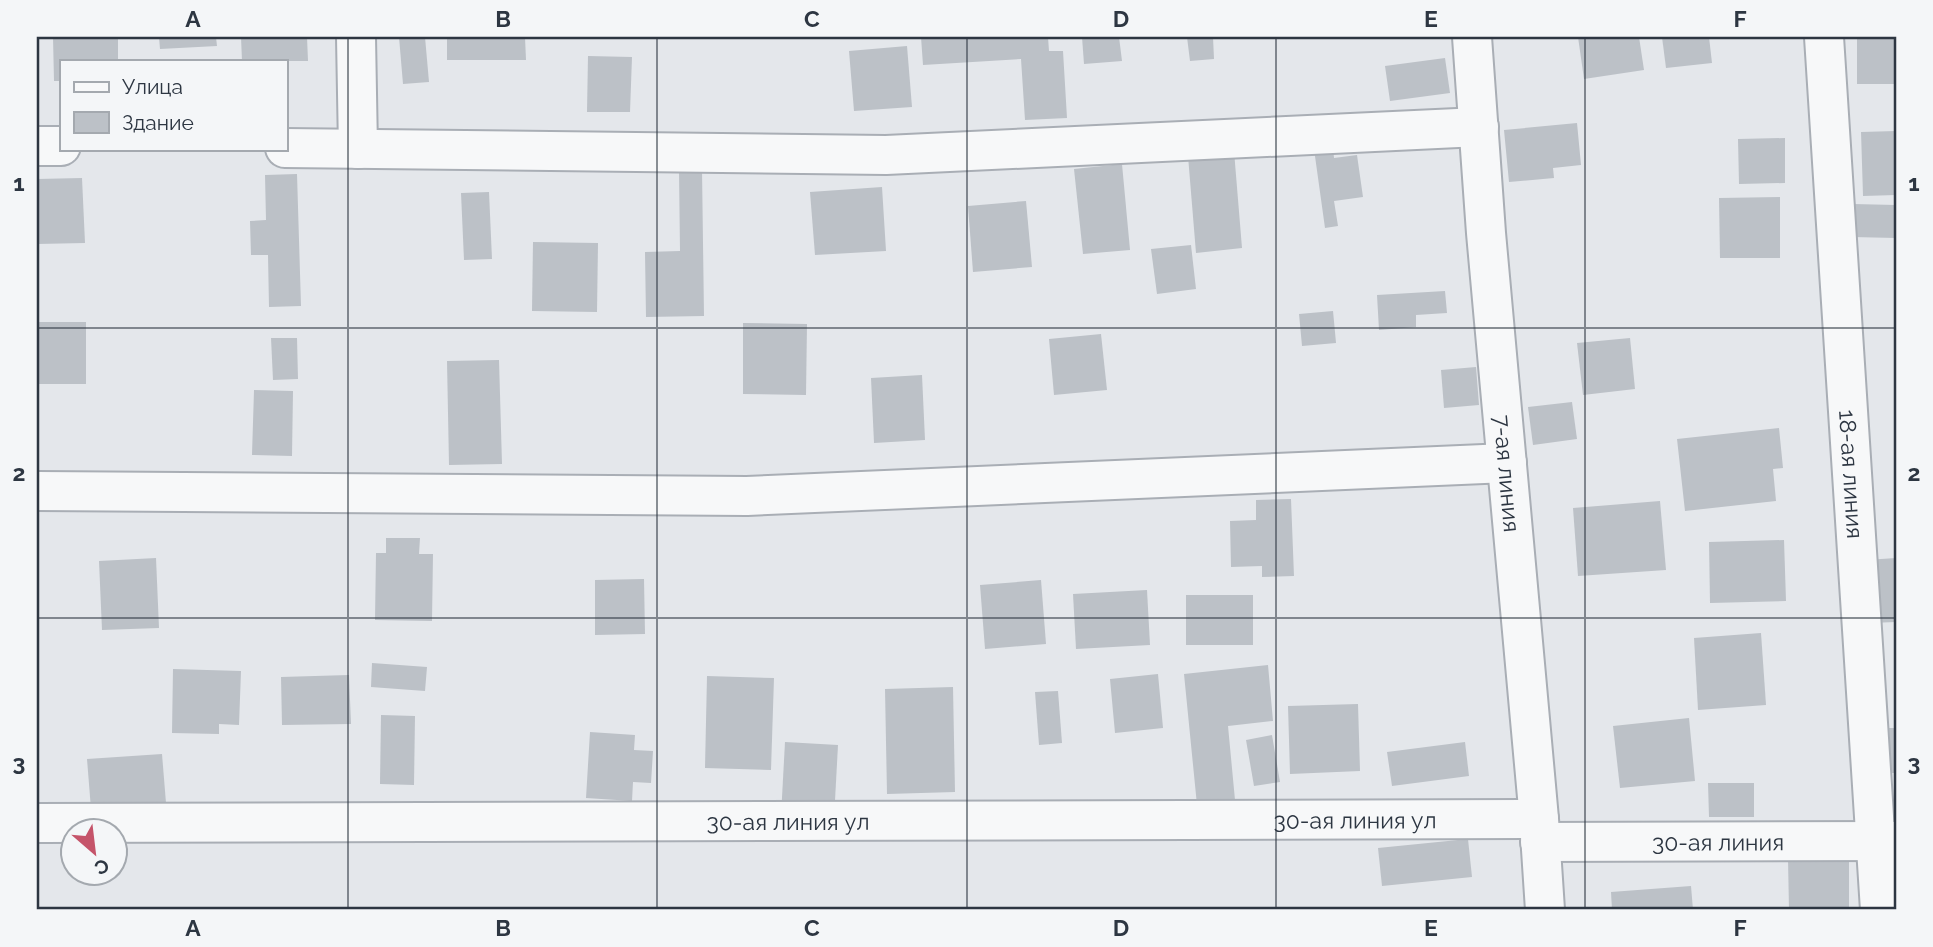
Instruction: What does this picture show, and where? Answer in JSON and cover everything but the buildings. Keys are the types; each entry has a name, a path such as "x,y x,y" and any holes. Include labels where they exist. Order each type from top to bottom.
{"street":[{"path":"356,37 358,149"},
{"name":"7-ая линия","path":"1472,37 1545,910"},
{"name":"18-ая линия","path":"1824,37 1885,840 1880,910"},
{"path":"287,148 886,155 1479,127"},
{"path":"37,146 60,146"},
{"path":"37,491 747,496 1507,463"},
{"name":"30-ая линия ул","path":"37,823 1540,830"},
{"name":"30-ая линия","path":"1540,830 1885,840"}]}
